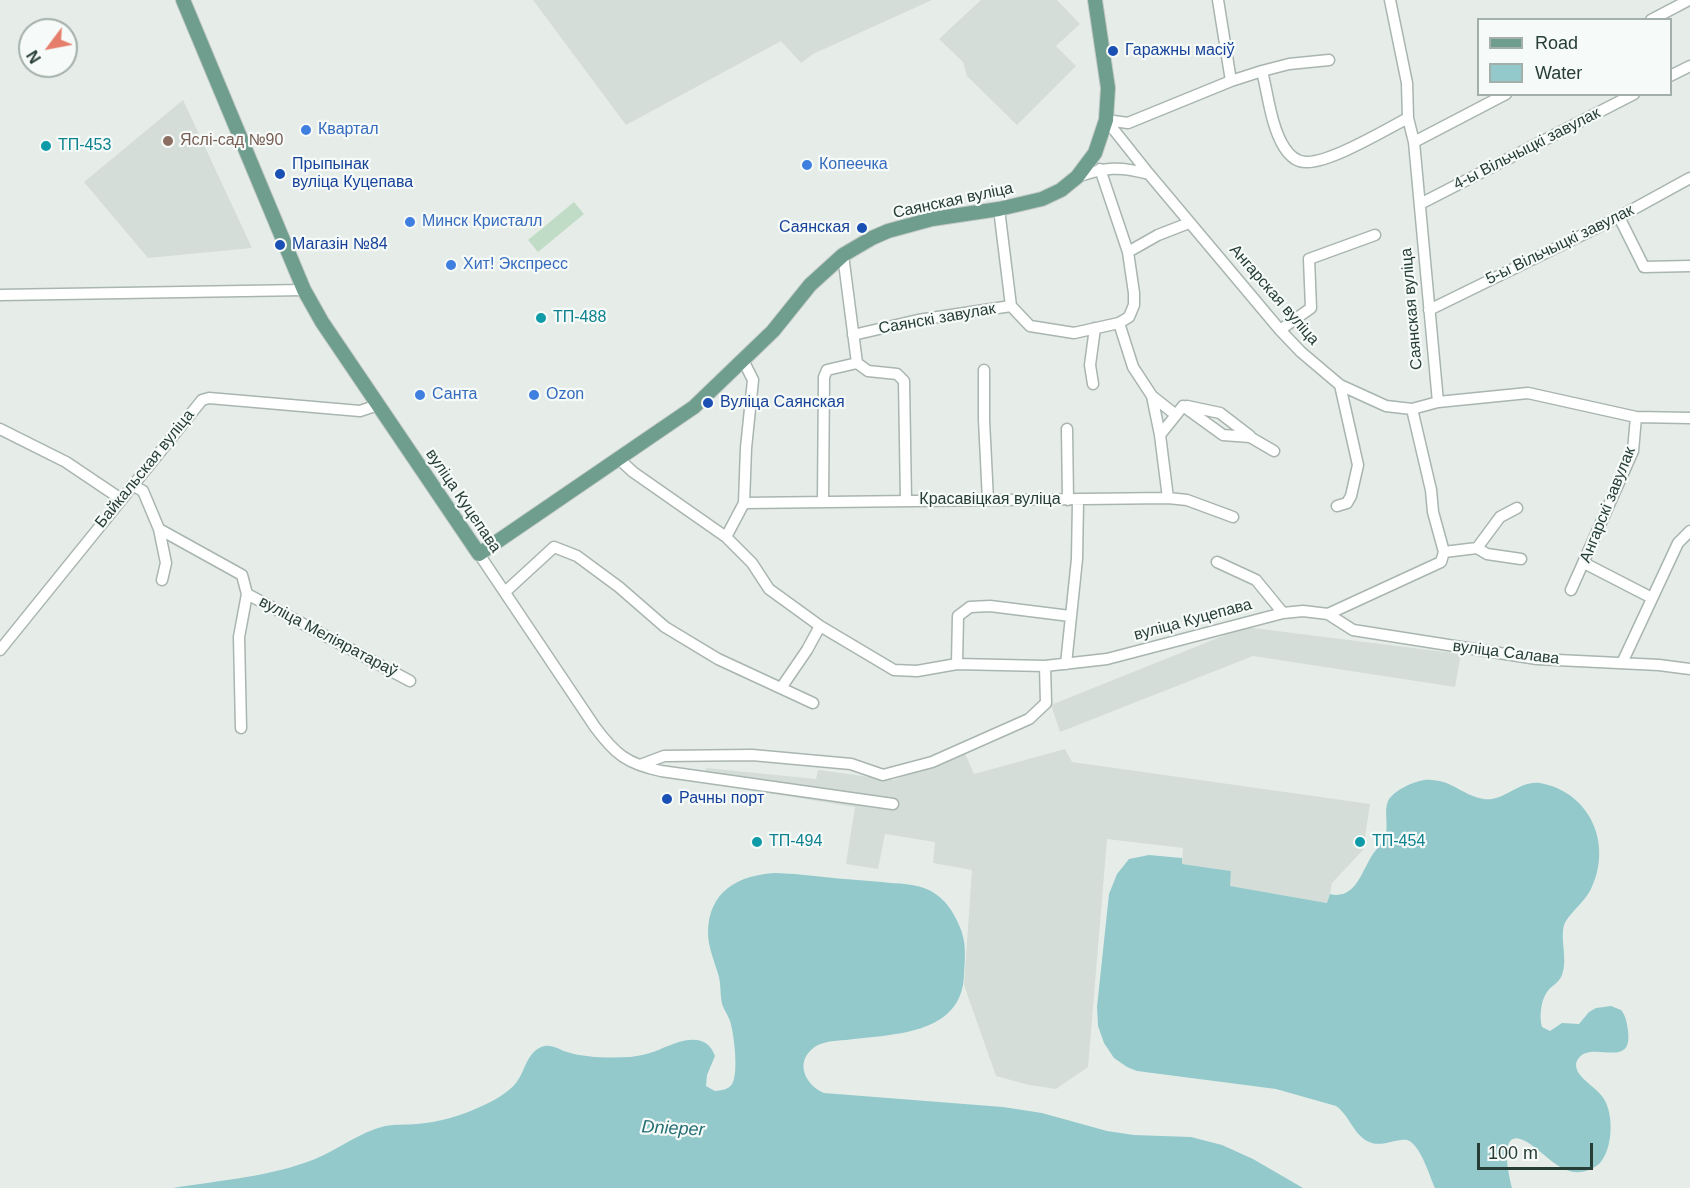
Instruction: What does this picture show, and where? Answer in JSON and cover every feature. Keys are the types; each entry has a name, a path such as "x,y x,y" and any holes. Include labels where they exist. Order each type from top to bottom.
{"main road":[{"name":"вуліца Куцепава","path":"183,0 304,290 322,322 479,554"},
{"path":"1095,0 1108,88 1107,120"},
{"name":"Саянская вуліца","path":"479,554 694,407 773,331 810,285 843,255 888,231 940,217 999,209 1048,197 1077,177 1095,153 1107,120"}],"street":[{"path":"1218,0 1231,81"},
{"name":"Саянская вуліца","path":"1390,0 1407,83 1408,118 1414,142 1438,402"},
{"path":"1655,18 1689,0"},
{"path":"1107,120 1128,123 1231,81 1262,71 1289,64 1329,60"},
{"path":"1672,75 1690,66"},
{"path":"1262,71 1276,129 1283,146 1293,158 1302,162 1312,162 1353,147 1408,118"},
{"path":"1414,142 1502,96"},
{"name":"4-ы Вільчыцкі завулак","path":"1420,204 1630,96"},
{"name":"Ангарская вуліца","path":"1107,120 1189,223 1280,330 1301,352 1340,385 1386,406 1412,409 1438,402 1528,393 1636,417 1690,418"},
{"path":"1077,177 1100,169 1127,168 1149,174"},
{"path":"1100,169 1128,252 1134,305 1129,317 1119,323 1133,367 1152,396 1160,435 1168,498"},
{"name":"5-ы Вільчыцкі завулак","path":"1429,310 1619,217 1690,178"},
{"path":"999,209 1011,306"},
{"path":"1619,217 1644,267 1690,266"},
{"path":"1128,252 1158,235 1189,223"},
{"path":"1280,330 1311,308 1309,259 1375,235"},
{"path":"843,255 857,363 868,371 897,374 903,381 906,501"},
{"path":"0,295 304,290"},
{"name":"Саянскі завулак","path":"853,335 918,320 1011,306 1030,326 1074,333 1119,323"},
{"path":"1093,384 1090,365 1095,328"},
{"path":"726,537 744,503 746,448 753,380 743,360"},
{"path":"823,501 824,377 827,370 857,363"},
{"path":"984,370 987,500"},
{"path":"1337,506 1347,502 1351,496 1358,465 1340,385"},
{"path":"1152,396 1223,435 1250,436"},
{"name":"Байкальская вуліца","path":"0,650 202,400 220,399 360,411 378,405"},
{"path":"1328,614 1441,562 1444,552 1433,512 1431,490 1412,409"},
{"path":"1160,435 1180,410"},
{"path":"1180,410 1220,413 1274,451"},
{"name":"Ангарскі завулак","path":"1571,591 1633,452 1636,417"},
{"path":"0,429 66,462 121,499"},
{"path":"620,459 633,472 726,537 752,563 769,589 820,626 894,670 916,671 957,664 1045,666 1066,664 1077,560 1067,429"},
{"path":"132,485 143,491 159,529 166,563 162,580"},
{"name":"Красавіцкая вуліца","path":"744,503 1168,498 1187,500 1233,517"},
{"path":"1477,548 1500,517 1517,508"},
{"name":"вуліца Меліяратараў","path":"159,529 242,575 247,594 239,636 241,728"},
{"path":"1622,663 1678,543 1690,531"},
{"path":"506,592 555,547 577,556 610,580 664,627 718,659 813,703"},
{"path":"1444,552 1477,548 1487,554 1521,559"},
{"name":"вуліца Куцепава","path":"479,554 603,737 620,756 639,765 661,771 893,804"},
{"path":"1217,562 1256,579 1283,613"},
{"path":"1584,563 1652,598"},
{"name":"вуліца Меліяратараў","path":"247,594 410,681"},
{"path":"957,664 958,616 970,607 990,606 1070,616"},
{"name":"вуліца Куцепава","path":"1066,664 1107,659 1283,613 1304,611 1328,614"},
{"name":"вуліца Салава","path":"1328,614 1353,630 1537,659 1690,669"},
{"path":"781,688 820,626"},
{"path":"639,765 664,756 752,755 850,764 883,775 932,762 1029,719 1046,703 1045,666"}],"shaded area":[{"path":"533,0 932,0 813,54 801,63 781,41 626,125"},
{"path":"981,0 1057,0 1080,24 1056,46 1076,66 1017,125 967,76 963,62 939,39"},
{"name":"Яслі-сад №90","path":"183,100 252,248 148,258 84,182"},
{"path":"1245,627 1461,654 1455,687 1253,656 1060,732 1051,705"},
{"path":"1065,749 1072,762 1370,804 1363,850 1332,883 1328,903 1229,886 1231,871 1182,864 1183,848 1107,839 1088,1067 1056,1089 1029,1085 996,1076 964,985 972,870 933,863 935,842 885,834 878,869 846,864 855,807 704,783 706,768 816,779 818,770 894,780 964,751 974,774"}],"green space":[{"path":"574,202 584,214 538,252 528,240"}],"water":[{"path":"1424,780 1449,784 1484,799 1498,797 1532,783 1540,783 1557,788 1572,797 1584,809 1592,822 1598,838 1597,872 1588,894 1564,925 1564,969 1559,980 1545,995 1541,1014 1542,1027 1550,1031 1562,1023 1579,1024 1589,1012 1596,1008 1611,1006 1621,1010 1626,1020 1628,1043 1624,1049 1618,1052 1584,1054 1576,1062 1581,1076 1604,1099 1611,1123 1604,1158 1588,1170 1577,1172 1559,1166 1533,1146 1516,1138 1511,1140 1507,1154 1512,1188 1435,1188 1422,1158 1411,1142 1402,1140 1379,1144 1367,1141 1336,1106 1276,1089 1137,1071 1114,1058 1104,1043 1098,1026 1097,1007 1109,894 1117,874 1129,859 1149,855 1182,858 1182,864 1231,871 1230,886 1327,903 1330,894 1345,893 1356,884 1383,840 1386,834 1387,805 1391,797 1404,787"},
{"name":"Dnieper","path":"775,873 919,886 936,894 948,906 962,931 965,950 964,975 960,995 951,1010 938,1021 903,1033 827,1042 815,1047 806,1056 804,1068 808,1080 818,1090 824,1093 1003,1107 1042,1113 1107,1131 1134,1135 1191,1137 1222,1145 1253,1159 1303,1188 173,1188 281,1170 315,1159 376,1129 389,1125 434,1122 466,1113 491,1102 509,1090 519,1079 532,1054 545,1046 582,1055 630,1057 653,1052 680,1042 697,1040 710,1047 715,1056 707,1075 706,1086 715,1091 727,1089 734,1079 734,1044 730,1021 722,1004 719,977 709,944 709,918 713,906 728,888 749,877"}],"place":[{"name":"Гаражны масіў","path":"1113,51"},
{"name":"Квартал","path":"306,130"},
{"name":"Яслі-сад №90","path":"168,141"},
{"name":"ТП-453","path":"46,146"},
{"name":"Копеечка","path":"807,165"},
{"name":"Прыпынак вуліца Куцепава","path":"280,174"},
{"name":"Минск Кристалл","path":"410,222"},
{"name":"Саянская","path":"862,228"},
{"name":"Магазін №84","path":"280,245"},
{"name":"Хит! Экспресс","path":"451,265"},
{"name":"ТП-488","path":"541,318"},
{"name":"Санта","path":"420,395"},
{"name":"Ozon","path":"534,395"},
{"name":"Вуліца Саянская","path":"708,403"},
{"name":"Рачны порт","path":"667,799"},
{"name":"ТП-494","path":"757,842"},
{"name":"ТП-454","path":"1360,842"}]}
